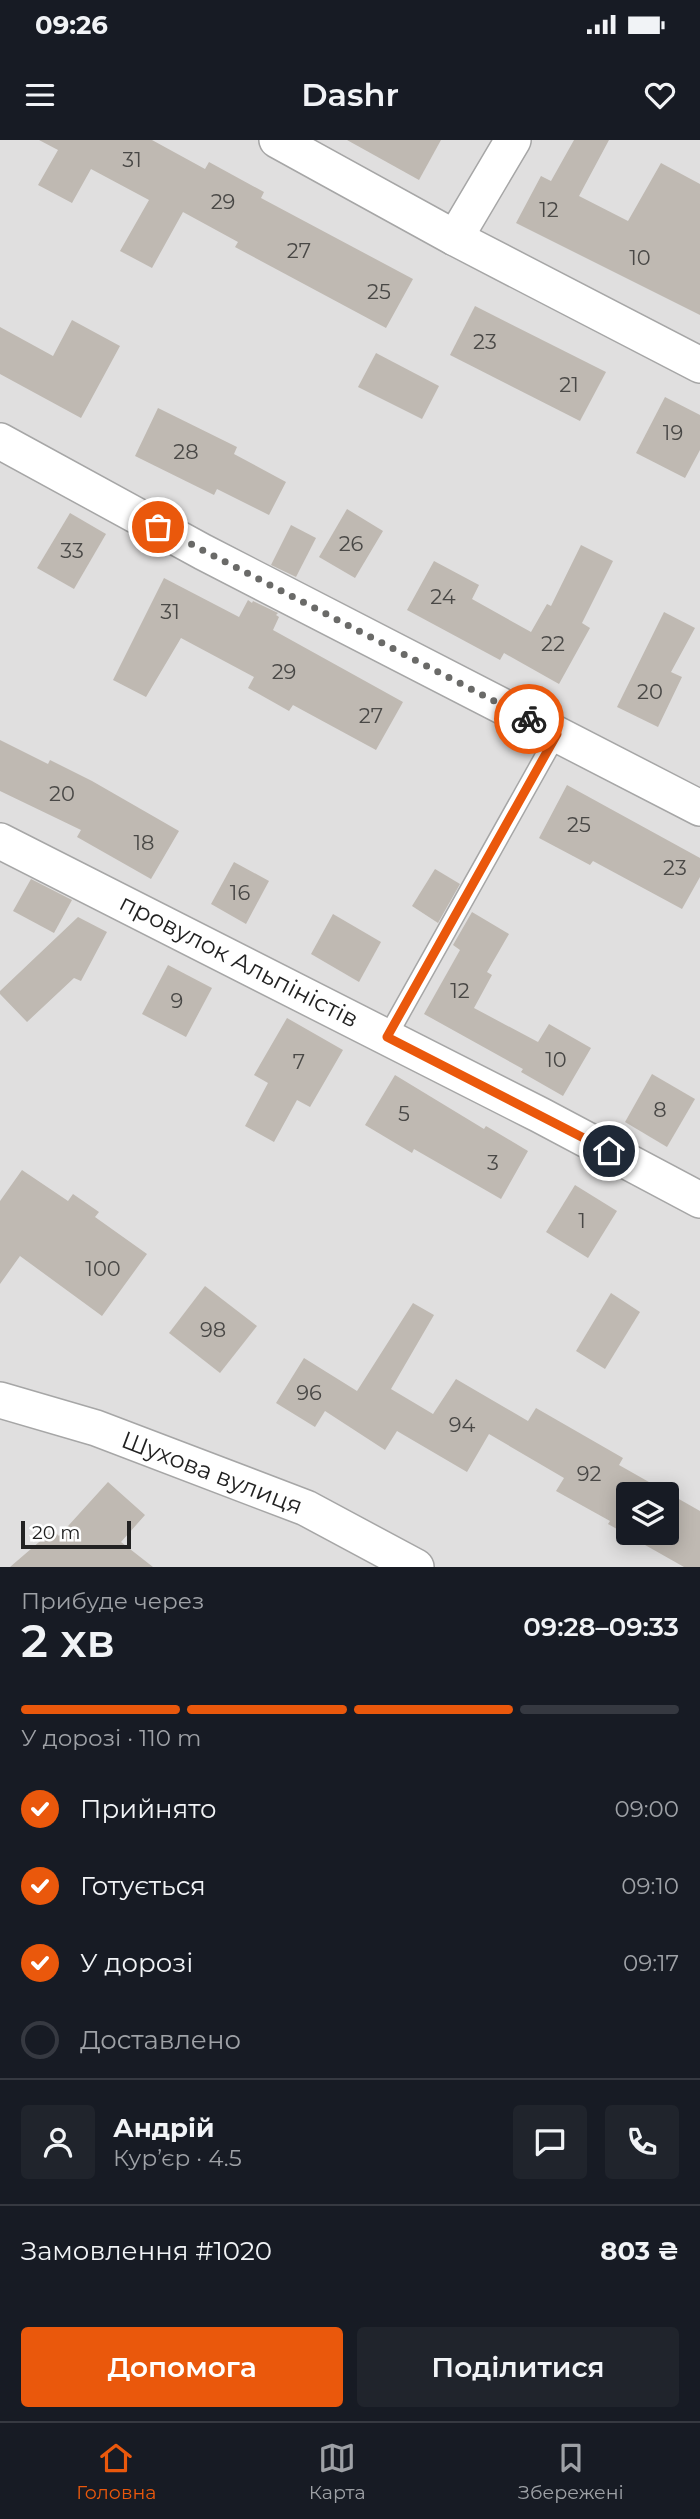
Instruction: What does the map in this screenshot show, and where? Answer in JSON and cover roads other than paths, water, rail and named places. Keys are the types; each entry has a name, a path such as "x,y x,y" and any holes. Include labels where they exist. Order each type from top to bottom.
{"street":[{"path":"277,140 455,238 700,365"},
{"path":"455,238 513,140"},
{"path":"0,441 203,552 700,807"},
{"name":"провулок Альпіністів","path":"0,841 387,1037 700,1200"},
{"name":"Шухова вулиця","path":"0,1401 96,1428 306,1508 416,1567"}],"lane":[{"path":"387,1037 557,734"}]}
